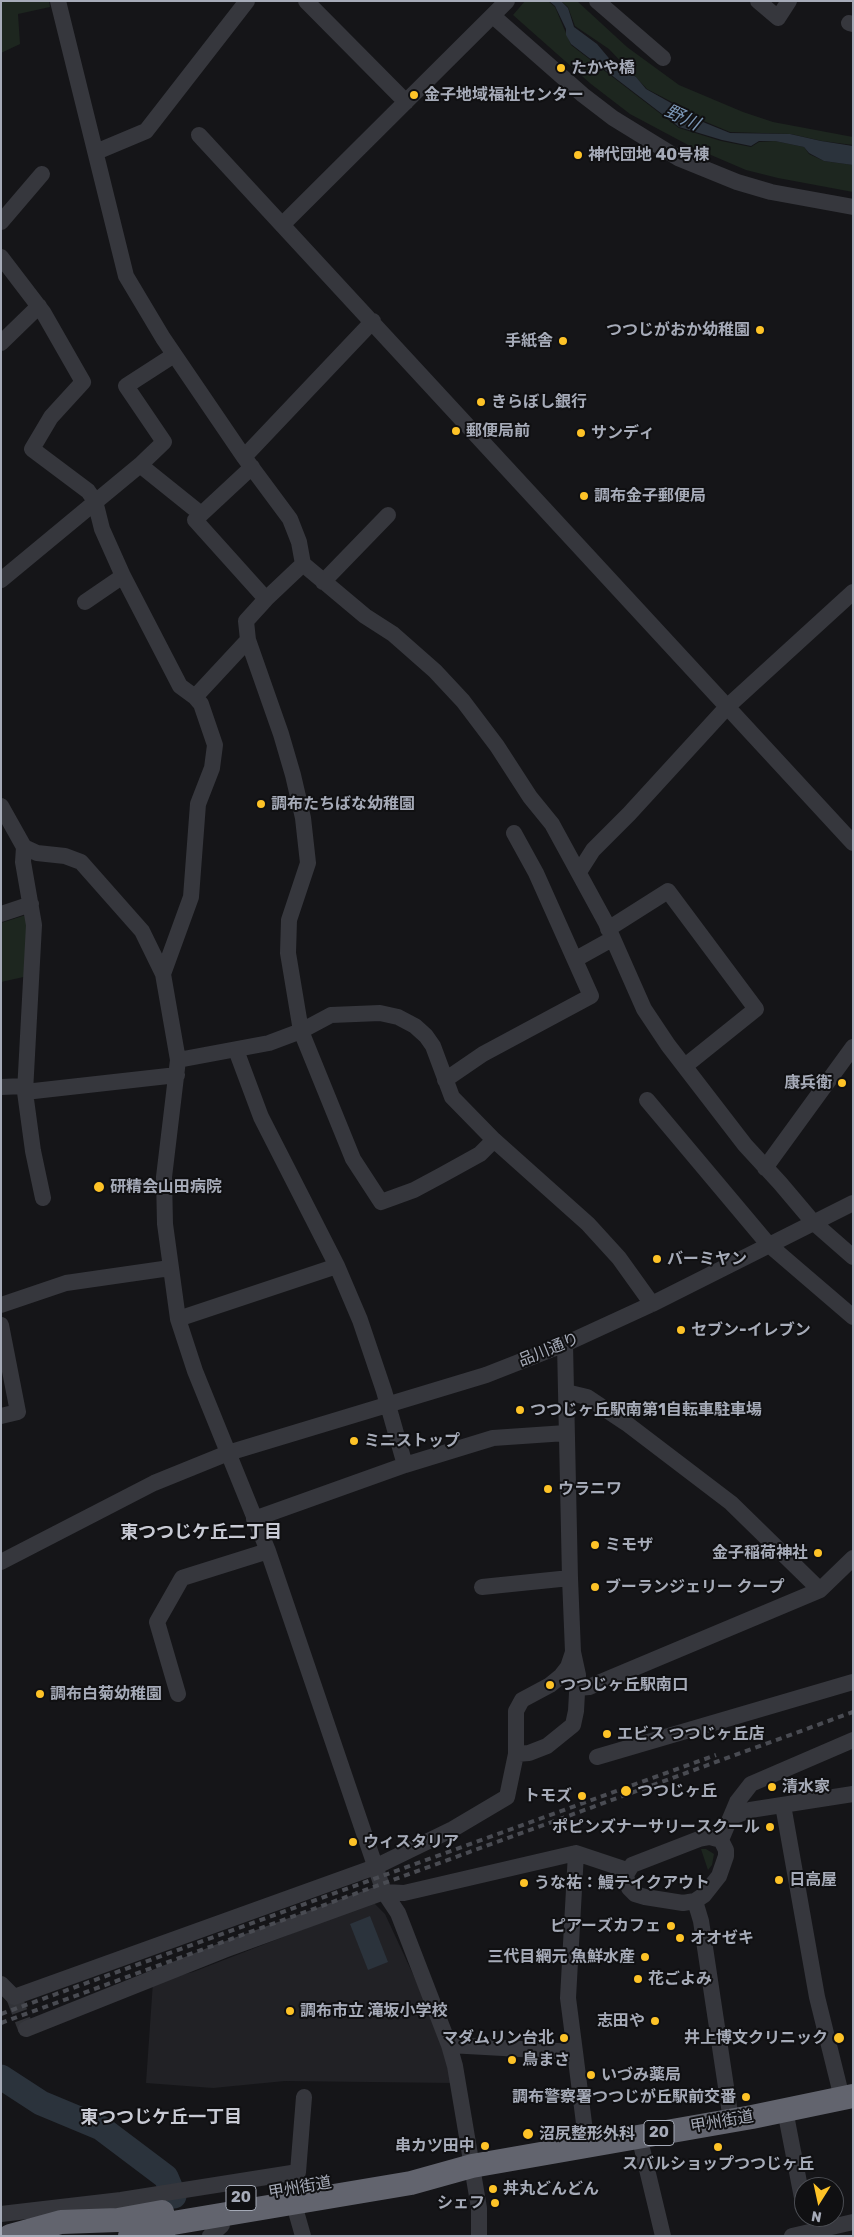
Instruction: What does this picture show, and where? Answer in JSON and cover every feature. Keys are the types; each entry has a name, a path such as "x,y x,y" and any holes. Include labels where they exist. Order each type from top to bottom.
{"highway":[{"name":"甲州街道","path":"130,2236 173,2223 411,2183 472,2166 587,2147 847,2097"},
{"name":"甲州街道","path":"10,2236 55,2223 129,2219 251,2188 454,2164 472,2166"}],"street":[{"path":"58,1 126,276 174,355 290,519 299,542 303,564 322,582 365,616 393,634 435,671 463,701 498,746 530,797 552,824 580,872 644,1009 745,1145 813,1222 853,1257"},
{"path":"96,152 146,131 247,1"},
{"path":"306,1 406,102"},
{"path":"597,1 663,58"},
{"path":"758,1 778,18 790,1"},
{"path":"282,225 500,9 583,96 612,118 678,158 738,182 771,192 853,207"},
{"path":"200,135 853,843"},
{"path":"1,222 42,174"},
{"path":"1,257 39,306 83,382 52,417 32,450 88,490 95,501 102,529 123,576 180,686 201,704 215,745 215,755 198,804 191,897 163,974"},
{"path":"1,342 39,306"},
{"path":"266,599 195,520 373,321"},
{"path":"1,580 140,465 164,442 126,386 174,355"},
{"path":"140,465 201,514"},
{"path":"322,582 388,515"},
{"path":"303,564 246,621 248,640 294,775 303,818 308,864 289,920 288,953 301,1032 353,1159 381,1202 414,1190 442,1175 480,1154 494,1140"},
{"path":"85,602 123,576"},
{"path":"580,872 593,850 629,814 727,707 853,592"},
{"path":"195,697 248,640"},
{"path":"1,806 24,847 23,862 34,925 25,1089 33,1151 43,1198"},
{"path":"445,1080 483,1054 591,996 536,873 514,833"},
{"path":"24,847 37,853 65,856 81,862 142,931 163,974 177,1068 164,1177 165,1224 178,1319 195,1371 268,1551 384,1892 398,1913 448,2044 455,2066 480,2214 479,2236"},
{"path":"576,959 668,891 756,1009 685,1066"},
{"path":"1,914 31,904"},
{"path":"1,1087 25,1089 177,1068 236,1050 269,1044 301,1032 331,1015 380,1013 398,1017 415,1026 433,1046 452,1097 494,1140 588,1224 619,1258 652,1304"},
{"path":"765,1168 853,1047"},
{"path":"236,1050 262,1117 337,1266 369,1344 405,1465"},
{"path":"647,1100 768,1244 853,1316"},
{"name":"品川通り","path":"1,1562 154,1483 228,1453 486,1375 565,1344 652,1304 768,1244 853,1203"},
{"path":"178,1319 337,1266"},
{"path":"1,1305 66,1283 170,1268"},
{"path":"1,1325 4,1355 18,1412 1,1416"},
{"path":"516,1754 529,1753 547,1746 573,1725 578,1688 578,1675 573,1652 570,1578 565,1344"},
{"path":"566,1392 587,1397 626,1423 731,1503 820,1590"},
{"path":"254,1518 405,1465 493,1438 566,1433"},
{"path":"178,1694 157,1622 182,1578 268,1551"},
{"path":"578,1688 589,1687 820,1590 853,1559"},
{"path":"482,1587 570,1578"},
{"path":"1,1984 14,1997 375,1867 453,1829 507,1797 516,1754 516,1711 522,1700 550,1685 561,1676 568,1667 573,1652"},
{"path":"598,1757 853,1682"},
{"path":"721,1840 737,1802 751,1784 853,1740"},
{"path":"732,1816 750,1810 853,1794"},
{"path":"783,1805 817,1997 847,2097"},
{"path":"710,1837 721,1840 726,1850 726,1856 719,1876 704,1895 695,1901 682,1903 635,1894 629,1888 628,1870 638,1861 700,1839 710,1837"},
{"path":"26,2029 224,1950 384,1892 404,1893 576,1853 628,1870"},
{"path":"576,1853 568,1998 587,2147"},
{"path":"695,1901 701,1921 731,2120"},
{"path":"448,2044 575,2052"},
{"path":"1,2214 172,2193 251,2188 298,2172 304,2097"},
{"path":"785,2110 798,2177"},
{"path":"639,2136 663,2236"},
{"path":"210,2236 222,2225 222,2214"},
{"path":"298,2215 303,2236"},
{"path":"792,2236 808,2228 853,2222"}],"shaded area":[{"path":"1,1 49,1 50,7 18,14 20,44 1,53"},
{"path":"525,1 548,1 555,7 571,45 679,128 721,141 751,147 759,142 775,141 804,147 809,154 824,161 853,165 853,192 746,170 690,146 630,114 591,84 513,15"},
{"path":"561,1 577,1 627,47 679,85 743,112 773,122 853,137 853,145 791,134 730,132 699,119 676,114 676,107 672,102 647,89 609,49 575,26 568,7"},
{"path":"29,914 28,976 1,982 1,923"},
{"path":"701,1849 706,1849 714,1854 712,1865 708,1870"},
{"name":"調布市立 滝坂小学校","path":"373,1902 385,1914 443,2039 454,2083 285,2081 213,2088 146,2083 153,1982 193,1972"}],"water":[{"name":"野川","path":"549,1 561,1 568,8 574,27 597,44 613,63 636,77 646,89 676,107 675,115 698,120 730,133 790,134 853,146 853,165 824,161 809,153 804,147 775,141 759,141 751,146 722,140 679,127 571,44 555,6"},
{"path":"370,1916 388,1962 368,1970 350,1924"}],"waterway":[{"path":"1,2077 41,2103 101,2128 166,2177 174,2196"}],"tunnel":[{"path":"14,1997 26,2029"}],"railway":[{"path":"1,2023 853,1712"},
{"path":"1,2014 716,1755"}],"place":[{"name":"たかや橋","path":"561,68"},
{"name":"金子地域福祉センター","path":"414,95"},
{"name":"神代団地 40号棟","path":"578,155"},
{"name":"つつじがおか幼稚園","path":"760,330"},
{"name":"手紙舎","path":"563,341"},
{"name":"きらぼし銀行","path":"481,402"},
{"name":"郵便局前","path":"456,431"},
{"name":"サンディ","path":"581,433"},
{"name":"調布金子郵便局","path":"584,496"},
{"name":"調布たちばな幼稚園","path":"261,804"},
{"name":"康兵衛","path":"842,1083"},
{"name":"研精会山田病院","path":"99,1187"},
{"name":"バーミヤン","path":"657,1259"},
{"name":"セブン-イレブン","path":"681,1330"},
{"name":"つつじヶ丘駅南第1自転車駐車場","path":"520,1410"},
{"name":"ミニストップ","path":"354,1441"},
{"name":"ウラニワ","path":"548,1489"},
{"name":"ミモザ","path":"595,1545"},
{"name":"金子稲荷神社","path":"818,1553"},
{"name":"ブーランジェリー クープ","path":"595,1587"},
{"name":"つつじヶ丘駅南口","path":"550,1685"},
{"name":"調布白菊幼稚園","path":"40,1694"},
{"name":"エビス つつじヶ丘店","path":"607,1734"},
{"name":"清水家","path":"772,1787"},
{"name":"つつじヶ丘","path":"626,1791"},
{"name":"トモズ","path":"582,1796"},
{"name":"ポピンズナーサリースクール","path":"770,1827"},
{"name":"ウィスタリア","path":"353,1842"},
{"name":"日高屋","path":"779,1880"},
{"name":"うな祐：鰻テイクアウト","path":"524,1883"},
{"name":"ピアーズカフェ","path":"671,1926"},
{"name":"オオゼキ","path":"680,1938"},
{"name":"三代目網元 魚鮮水産","path":"645,1957"},
{"name":"花ごよみ","path":"638,1979"},
{"name":"調布市立 滝坂小学校","path":"290,2011"},
{"name":"志田や","path":"655,2021"},
{"name":"マダムリン台北","path":"564,2038"},
{"name":"井上博文クリニック","path":"839,2038"},
{"name":"鳥まさ","path":"512,2060"},
{"name":"いづみ薬局","path":"591,2075"},
{"name":"調布警察署つつじが丘駅前交番","path":"746,2097"},
{"name":"沼尻整形外科","path":"528,2134"},
{"name":"串カツ田中","path":"485,2146"},
{"name":"スバルショップつつじヶ丘","path":"718,2147"},
{"name":"丼丸どんどん","path":"493,2189"},
{"name":"シェフ","path":"495,2203"}],"district":[{"name":"東つつじケ丘二丁目","path":"201,1533"},
{"name":"東つつじケ丘一丁目","path":"161,2118"}]}
